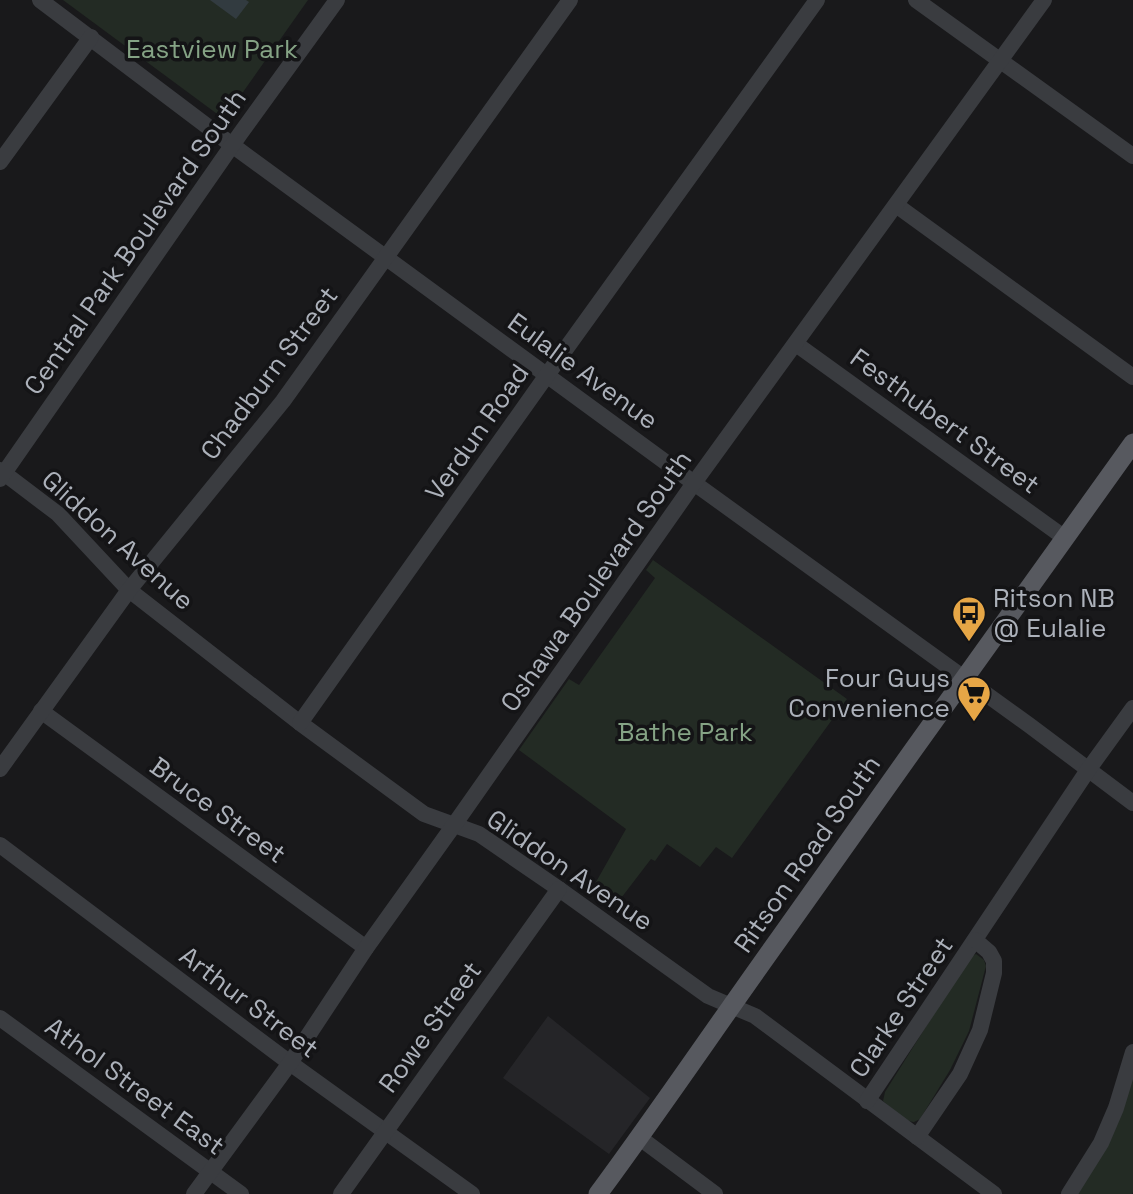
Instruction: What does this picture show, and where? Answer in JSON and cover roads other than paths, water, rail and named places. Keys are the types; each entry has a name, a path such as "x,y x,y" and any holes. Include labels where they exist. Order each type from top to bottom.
{"main road":[{"name":"Ritson Road South","path":"598,1194 1133,443"}],"street":[{"name":"Eulalie Avenue","path":"40,0 232,145 1133,803"},
{"name":"Central Park Boulevard South","path":"1,474 337,0"},
{"name":"Chadburn Street","path":"0,769 130,590 283,401 570,0"},
{"name":"Verdun Road","path":"300,723 817,0"},
{"path":"916,0 1133,156"},
{"name":"Oshawa Boulevard South","path":"194,1194 290,1063 366,948 694,483 1044,0"},
{"path":"0,162 91,37"},
{"path":"896,205 1133,377"},
{"name":"Festhubert Street","path":"796,344 1065,538"},
{"name":"Gliddon Avenue","path":"1,474 58,514 130,590 300,723 424,814 479,834 559,888 708,996 755,1016 994,1194"},
{"path":"1088,770 1133,708"},
{"name":"Bruce Street","path":"41,711 366,948"},
{"name":"Clarke Street","path":"867,1101 1088,770"},
{"name":"Arthur Street","path":"0,845 290,1063 472,1194"},
{"name":"Rowe Street","path":"341,1194 559,888"},
{"path":"917,1137 960,1074 980,1030 994,973 994,961 989,952 975,940"},
{"name":"Athol Street East","path":"0,1018 241,1194"},
{"path":"1069,1194 1101,1143 1116,1108 1133,1052"},
{"path":"640,1138 715,1194"}],"place":[{"name":"Ritson NB @ Eulalie","path":"969,643"},
{"name":"Four Guys Convenience","path":"974,723"}],"park label":[{"name":"Eastview Park","path":"212,49"},
{"name":"Bathe Park","path":"685,732"}]}
